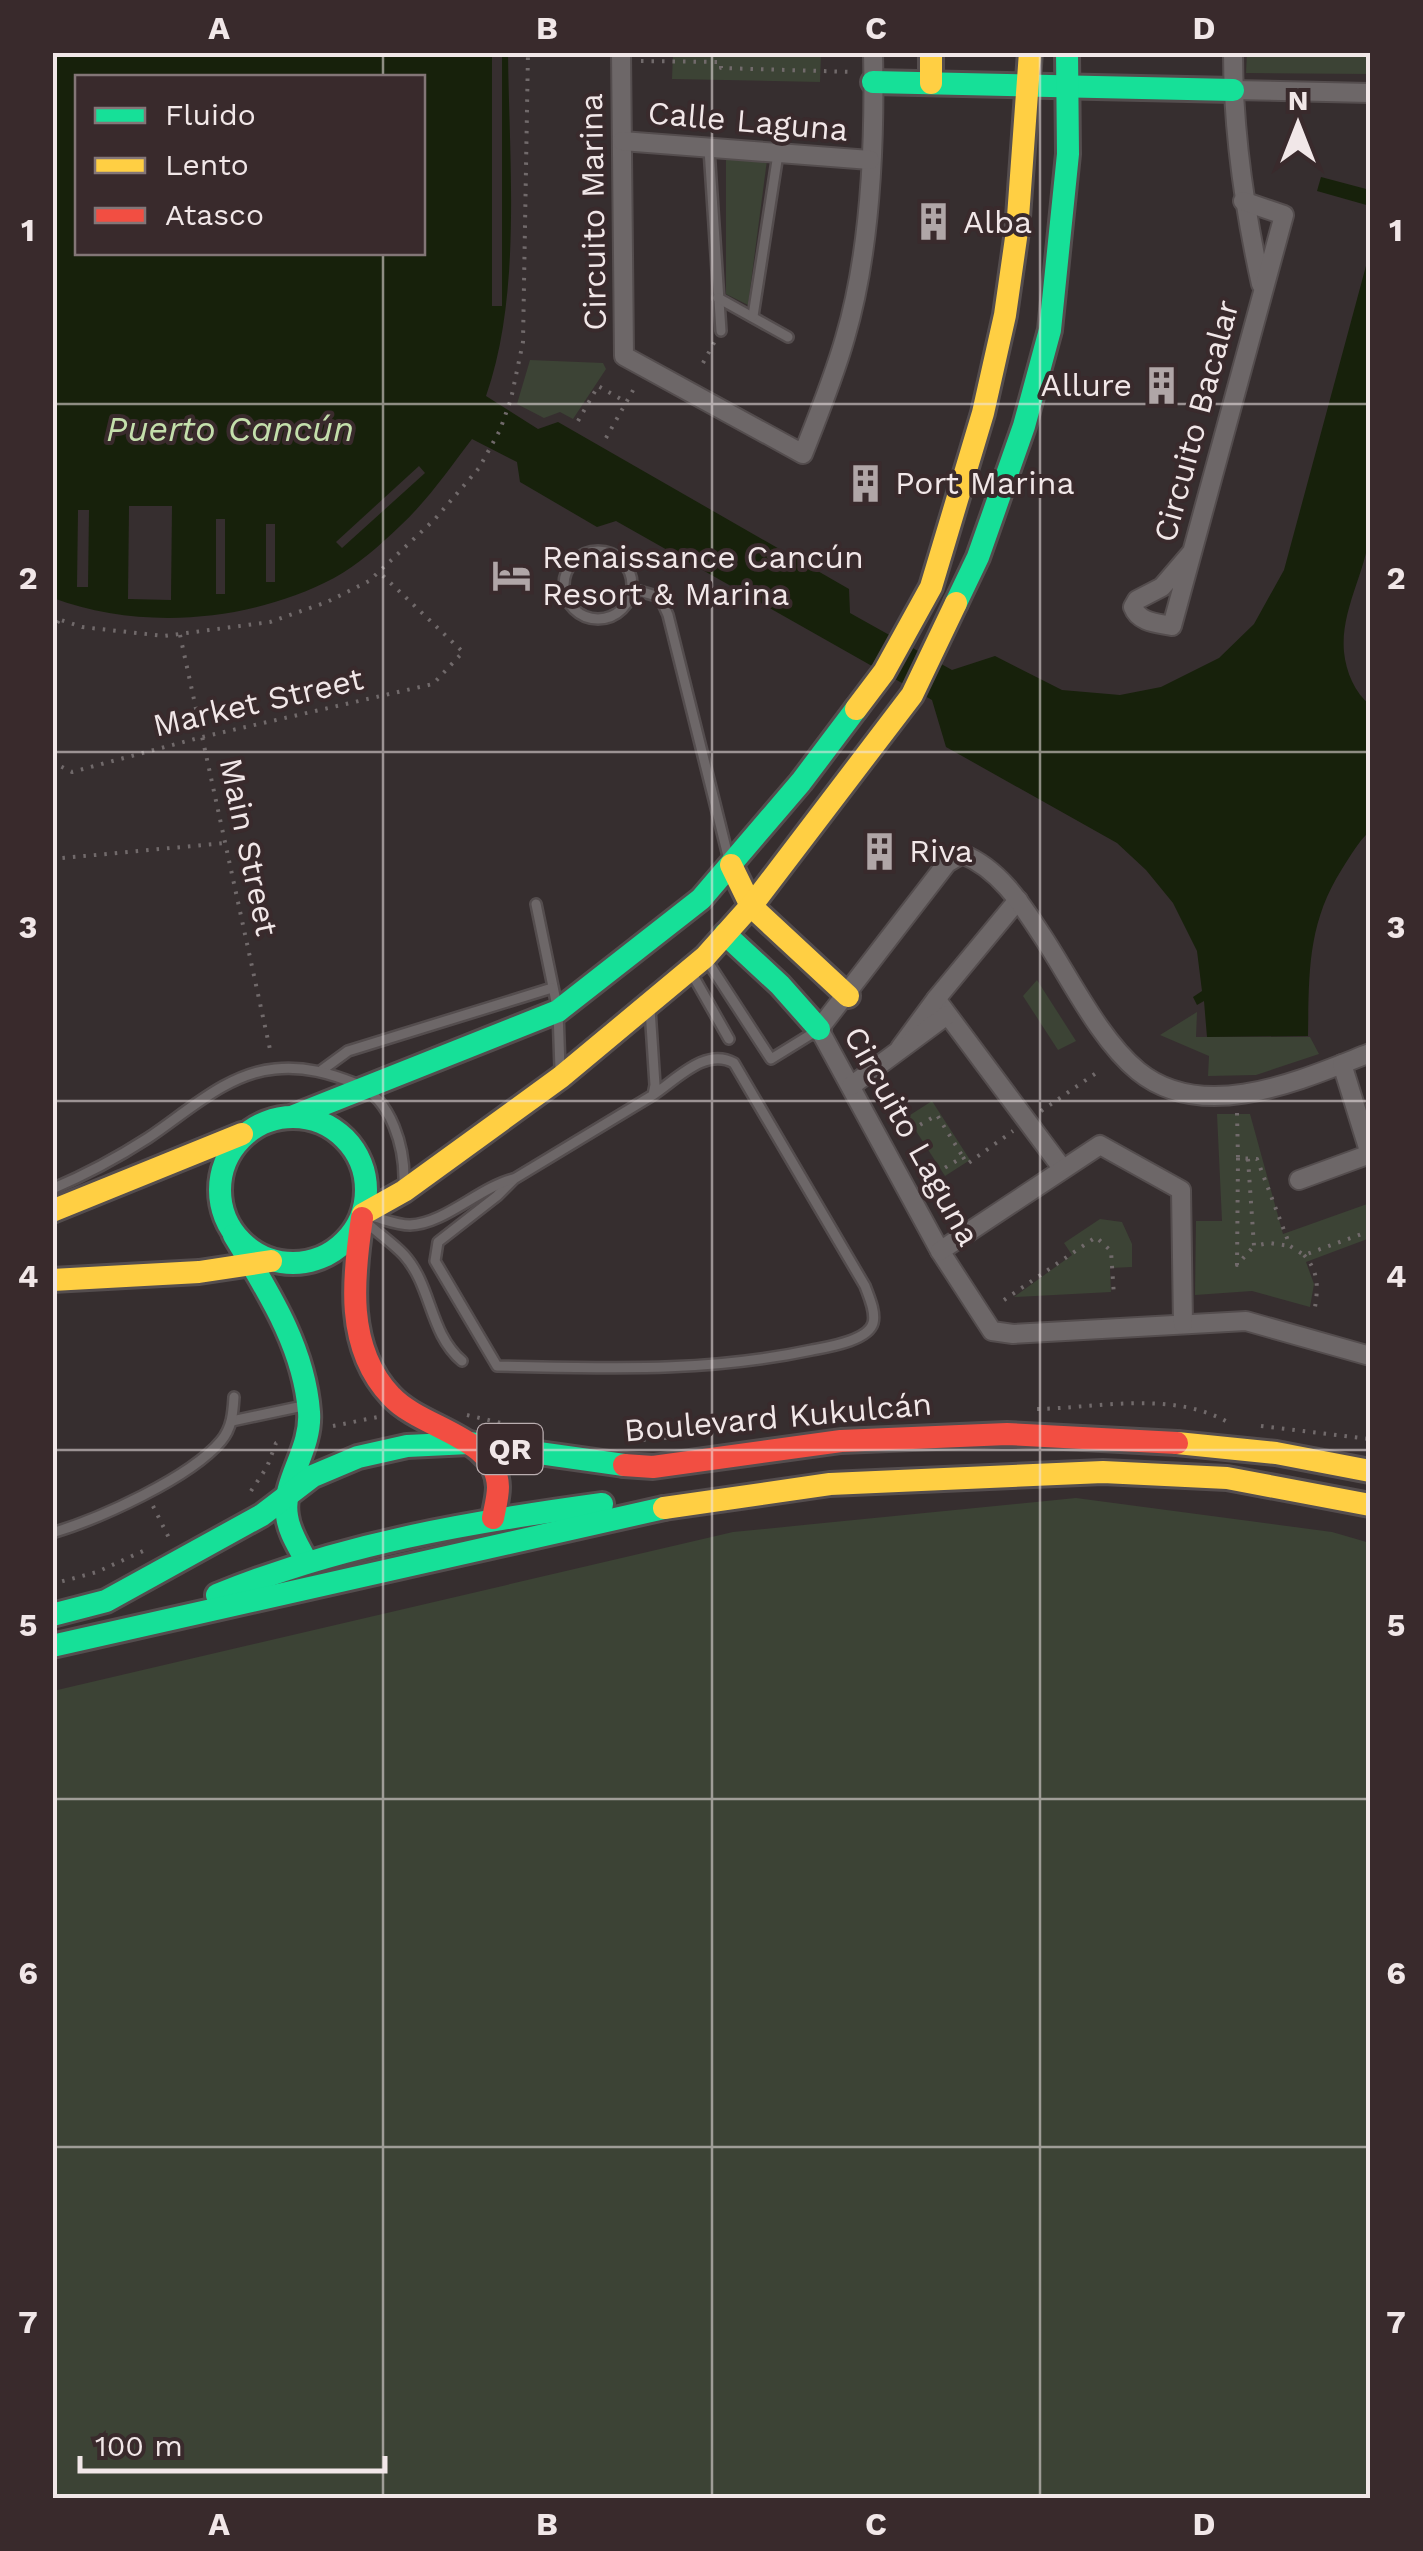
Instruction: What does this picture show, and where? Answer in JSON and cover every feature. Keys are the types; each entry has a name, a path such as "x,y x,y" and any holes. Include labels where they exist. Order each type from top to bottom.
{"street":[{"name":"Circuito Marina","path":"621,55 624,356 803,454 846,336 861,265 870,160 864,77 873,52"},
{"path":"931,52 932,83"},
{"path":"52,1210 269,1120 294,1116 365,1088 555,1000 701,899 731,866 852,718 905,638 930,586 983,413 1008,298 1030,52"},
{"path":"52,1280 199,1272 262,1262 298,1264 318,1260 344,1243 362,1216 404,1191 561,1077 650,1005 751,906 912,695 978,557 1024,426 1050,330 1068,154 1067,52"},
{"name":"Circuito Bacalar","path":"1192,552 1162,586 1137,600 1133,608 1143,620 1172,626 1192,552 1262,290 1243,202 1232,52"},
{"path":"864,77 932,83 1370,93"},
{"name":"Calle Laguna","path":"622,141 870,160"},
{"path":"1243,202 1284,215 1262,290"},
{"name":"Circuito Laguna","path":"1370,1054 1252,1092 1198,1095 1150,1079 1124,1058 1104,1032 1018,900 962,854 954,856 848,996 818,1029 940,1251 992,1331 1013,1334 1246,1321 1370,1356"},
{"path":"731,866 751,906 848,996"},
{"path":"900,1048 1018,900"},
{"path":"725,934 780,985 818,1029"},
{"path":"936,999 1062,1168"},
{"path":"851,1086 947,1015"},
{"path":"1299,1180 1370,1154 1342,1064"},
{"path":"294,1116 317,1120 338,1130 354,1147 364,1168 367,1191 352,1286 364,1345 386,1392 404,1412 487,1454 497,1468 501,1493 493,1518"},
{"path":"247,1132 231,1149 222,1170 219,1193 234,1235 262,1262 302,1370 310,1430 286,1496 288,1532 305,1560"},
{"path":"940,1251 1100,1145 1181,1190 1183,1324"},
{"name":"Boulevard Kukulcán","path":"52,1615 106,1601 262,1515 313,1476 358,1457 407,1446 469,1443 591,1462 653,1467 841,1441 1007,1434 1133,1438 1276,1453 1370,1471"},
{"path":"52,1646 652,1510 830,1484 1102,1472 1227,1478 1370,1505"},
{"path":"182,1616 219,1594 305,1560 493,1518 606,1503 652,1510"}],"lane":[{"path":"709,146 721,331"},
{"path":"753,316 778,151"},
{"path":"718,298 788,337"},
{"path":"602,551 628,568 632,588 622,608 612,615 589,617 570,604 564,582 573,562 602,551"},
{"path":"632,588 660,597 668,614 731,866"},
{"path":"536,904 555,1000 561,1077"},
{"path":"697,963 770,1059 818,1029"},
{"path":"697,963 729,1040"},
{"path":"322,1070 348,1051 555,1000"},
{"path":"650,1005 653,1094"},
{"path":"721,1056 734,1062 865,1286 872,1308 873,1323 868,1331 845,1344 756,1362 673,1370 497,1366 434,1261 438,1242 514,1179 653,1094 709,1057 721,1056"},
{"path":"52,1190 143,1141 228,1084 274,1069 322,1070 365,1088 389,1116 397,1134 404,1191"},
{"path":"362,1216 406,1226 424,1224 498,1183 514,1179"},
{"path":"362,1216 404,1255 438,1332 462,1361"},
{"path":"52,1534 91,1520 202,1458 223,1439 232,1421 234,1397"},
{"path":"232,1421 308,1405"}],"path":[{"path":"52,617 134,635 180,636 270,622 351,591 379,572 479,468 500,430 518,368 524,327 528,52"},
{"path":"568,52 721,62 721,68 864,77"},
{"path":"703,363 721,331"},
{"path":"606,438 638,381"},
{"path":"578,422 598,386 626,402"},
{"name":"Market Street","path":"52,762 72,772 202,737 433,684 463,652 379,572"},
{"path":"52,632 59,620"},
{"name":"Main Street","path":"180,636 274,1069"},
{"path":"52,859 225,843"},
{"path":"1237,1112 1237,1266 1254,1246 1269,1242 1290,1246 1313,1266 1318,1281 1314,1313"},
{"path":"911,1130 936,1115 963,1157"},
{"path":"1238,1158 1258,1159 1290,1246"},
{"path":"1248,1159 1254,1246"},
{"path":"1238,1180 1250,1180"},
{"path":"1237,1204 1251,1204"},
{"path":"1304,1255 1370,1231"},
{"path":"1237,1236 1253,1234"},
{"path":"1004,1300 1096,1236 1111,1251 1114,1296"},
{"path":"241,1500 267,1466 276,1443 310,1430 404,1412"},
{"path":"458,1414 476,1415"},
{"path":"146,1492 180,1560"},
{"path":"52,1584 97,1572 152,1548"}],"shaded area":[{"path":"673,53 821,53 820,82 672,79"},
{"path":"1247,53 1370,53 1370,74 1246,73"},
{"path":"726,156 767,160 748,305 726,294"},
{"path":"530,360 603,363 606,369 573,419 560,412 544,418 517,404"},
{"path":"1037,980 1076,1041 1058,1050 1023,996"},
{"path":"1197,1012 1196,1037 1310,1037 1319,1054 1256,1075 1208,1076 1209,1056 1160,1035"},
{"path":"932,1101 970,1160 945,1176 907,1117"},
{"path":"1217,1114 1250,1114 1283,1234 1370,1203 1370,1238 1306,1262 1314,1284 1310,1307 1252,1291 1195,1295 1196,1221 1222,1221"},
{"path":"1100,1219 1122,1222 1132,1244 1132,1267 1110,1268 1111,1292 1014,1297 1072,1255 1064,1243"},
{"path":"1076,1498 1332,1532 1370,1543 1370,2498 53,2498 53,1691 733,1532"}],"water":[{"name":"Puerto Cancún","path":"52,53 508,53 509,271 505,315 486,396 538,429 558,422 849,589 850,613 952,670 995,656 1062,690 1120,695 1161,687 1219,658 1254,624 1284,570 1370,251 1370,526 1346,620 1344,652 1349,674 1370,705 1370,831 1342,869 1322,910 1312,950 1308,1036 1207,1037 1204,1001 1197,1005 1193,997 1202,991 1197,951 1173,903 1117,843 946,747 932,700 616,521 597,527 520,482 517,462 472,439 420,506 385,540 343,573 301,593 232,612 195,617 123,615 53,598"},
{"path":"1321,177 1370,190 1370,206 1317,191"}],"pier":[{"path":"502,52 502,306 492,306 492,53"},
{"path":"419,466 425,473 342,548 336,542"},
{"path":"129,506 172,506 171,600 128,599"},
{"path":"78,510 89,510 88,587 77,587"},
{"path":"216,519 225,519 225,594 216,594"},
{"path":"266,524 275,524 275,582 266,582"}],"traffic: fast":[{"path":"956,603 978,557 1024,426 1050,330 1068,154 1067,52"},
{"path":"873,82 1233,90"},
{"path":"294,1116 558,1011 701,899 801,782 856,709"},
{"path":"725,934 780,985 819,1029"},
{"path":"293,1117 321,1122 345,1138 361,1162 366,1190 361,1218 345,1242 321,1258 293,1263 265,1258 241,1242 225,1218 220,1190 225,1162 241,1138 265,1122 293,1117"},
{"path":"234,1235 282,1319 306,1388 309,1426 286,1503 290,1527 305,1559"},
{"path":"52,1615 106,1601 262,1515 313,1476 358,1457 407,1446 469,1443 624,1465"},
{"path":"217,1595 311,1562 406,1537 602,1504"},
{"path":"52,1646 664,1508"}],"traffic: slow":[{"path":"931,52 931,83"},
{"path":"856,709 884,672 931,587 983,413 1005,315 1017,231 1030,52"},
{"path":"363,1214 404,1191 561,1077 705,957 755,901 912,695 956,603"},
{"path":"731,865 751,906 848,996"},
{"path":"52,1211 242,1134"},
{"path":"52,1280 199,1272 271,1261"},
{"path":"1177,1443 1276,1453 1370,1471"},
{"path":"664,1508 830,1484 1103,1472 1227,1478 1370,1505"}],"traffic: jam":[{"path":"362,1218 355,1288 359,1334 366,1356 376,1377 404,1407 485,1456 498,1487 493,1518"},
{"path":"624,1465 653,1467 841,1441 1007,1434 1177,1443"}],"place":[{"name":"Alba","path":"933,222"},
{"name":"Allure","path":"1162,385"},
{"name":"Port Marina","path":"865,483"},
{"name":"Renaissance Cancún Resort & Marina","path":"512,575"},
{"name":"Riva","path":"879,851"}]}
